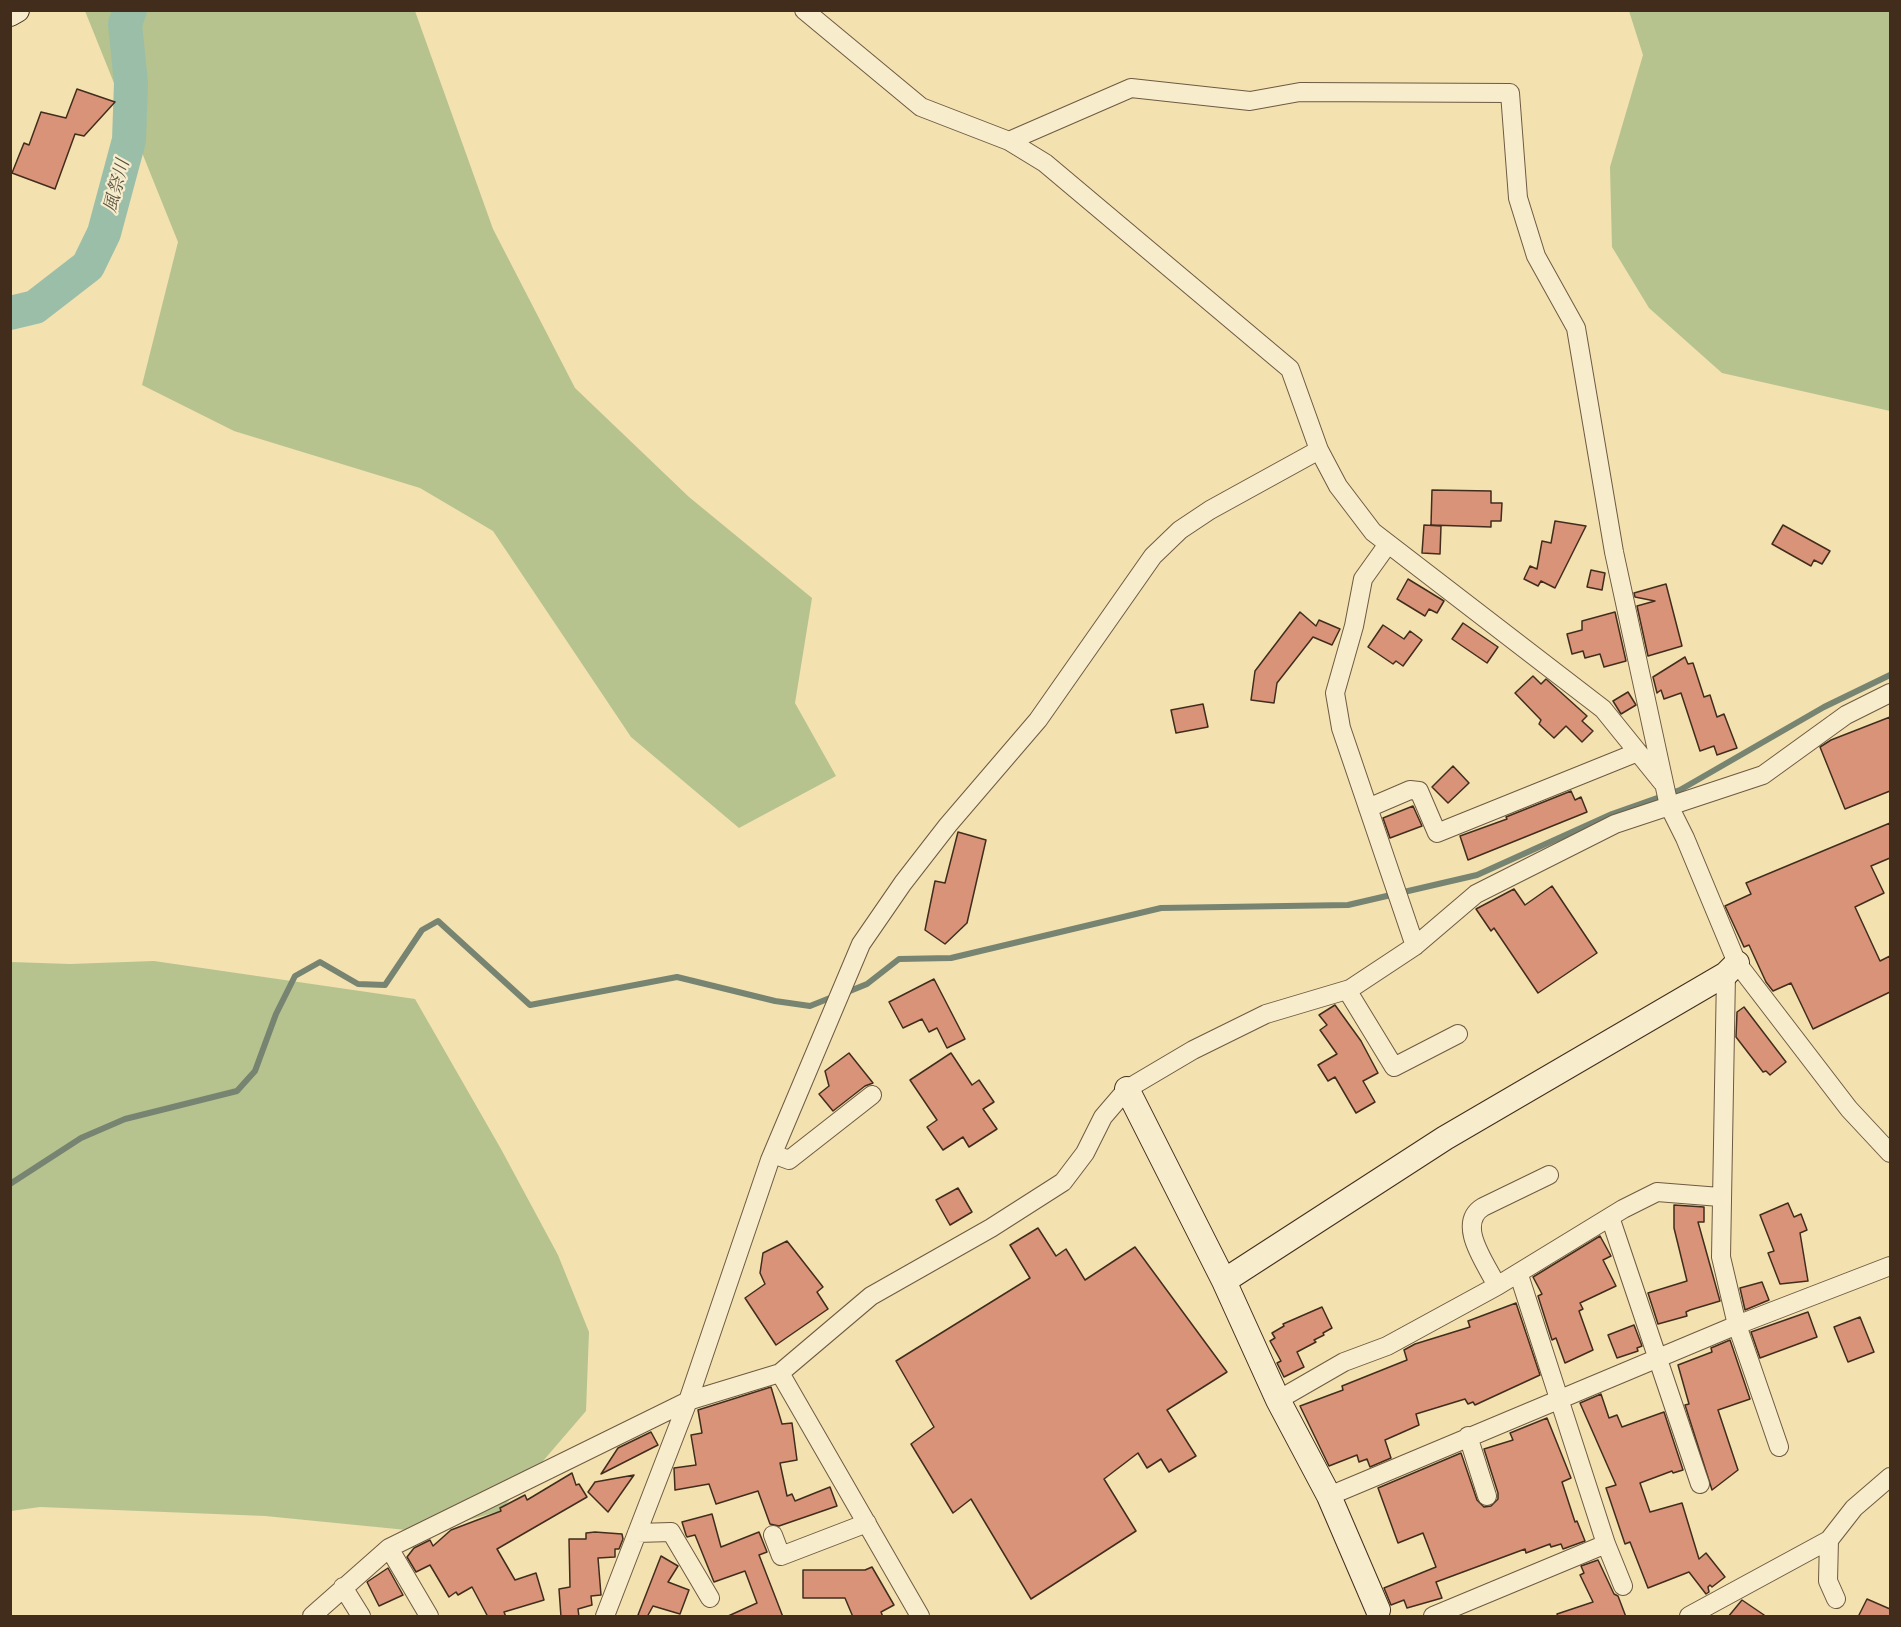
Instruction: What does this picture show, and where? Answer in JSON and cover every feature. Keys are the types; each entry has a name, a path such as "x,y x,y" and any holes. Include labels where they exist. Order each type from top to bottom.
{"street":[{"path":"10,14 17,10"},
{"path":"804,10 921,107 1009,141 1045,163 1290,369 1319,450 1338,486 1373,532 1603,709 1625,740 1638,752 1665,786"},
{"path":"1009,141 1131,88 1251,101 1300,92 1510,93 1518,198 1536,256 1576,328 1614,552 1669,806 1685,838 1732,968 1849,1109 1890,1153"},
{"path":"605,1617 688,1401 772,1154 861,944 903,883 948,825 1038,720 1153,556 1180,530 1210,510 1319,450"},
{"path":"1388,544 1363,579 1354,626 1335,693 1341,728 1415,946"},
{"path":"312,1617 389,1548 688,1401 780,1373 871,1296 991,1228 1063,1182 1085,1153 1103,1117 1127,1089 1193,1050 1266,1014 1347,990 1415,946 1476,894 1615,824 1763,775 1846,715 1890,693"},
{"path":"1368,808 1410,790 1419,791 1437,833 1638,752"},
{"path":"1732,968 1720,1197 1721,1257 1737,1324 1779,1447"},
{"path":"1224,1281 1445,1138 1732,968"},
{"path":"1347,990 1394,1067 1458,1034"},
{"path":"1127,1089 1224,1281 1278,1400 1329,1496 1375,1614"},
{"path":"772,1154 789,1160 872,1095"},
{"path":"1497,1286 1472,1235 1470,1221 1476,1211 1549,1175"},
{"path":"1278,1400 1344,1362 1387,1346 1518,1275 1610,1217 1657,1192 1720,1197"},
{"path":"1610,1217 1700,1484"},
{"path":"1329,1496 1737,1324 1890,1266"},
{"path":"1518,1275 1560,1397 1606,1544 1623,1586"},
{"path":"780,1373 920,1617"},
{"path":"1468,1437 1487,1496"},
{"path":"1689,1617 1829,1540 1854,1508 1890,1477"},
{"path":"772,1535 781,1556 867,1522"},
{"path":"637,1533 671,1532 710,1598"},
{"path":"1829,1540 1828,1581 1836,1599"},
{"path":"1433,1617 1606,1544"},
{"path":"389,1548 429,1617"},
{"path":"344,1587 361,1617"}],"green space":[{"path":"85,11 415,11 493,229 575,388 689,497 812,598 795,703 836,776 739,828 631,737 493,531 420,488 234,431 142,385 178,242"},
{"path":"1629,11 1890,11 1890,411 1722,373 1649,308 1612,247 1610,167 1643,55"},
{"path":"154,961 415,999 501,1149 558,1255 589,1332 586,1411 500,1511 427,1532 265,1516 40,1507 11,1511 11,962 70,964"}],"building":[{"path":"77,89 115,102 84,136 75,134 55,189 12,173 24,143 29,145 41,112 66,118"},
{"path":"1432,490 1491,491 1491,503 1502,503 1501,521 1491,521 1491,527 1431,525"},
{"path":"1555,521 1586,526 1555,588 1541,581 1538,586 1524,579 1530,566 1537,569 1542,541 1551,543"},
{"path":"1424,525 1441,526 1440,554 1422,553"},
{"path":"1783,525 1830,551 1822,564 1814,560 1811,566 1772,544"},
{"path":"1591,570 1605,573 1602,590 1587,587"},
{"path":"1408,579 1444,601 1437,613 1429,609 1425,616 1397,599"},
{"path":"1666,584 1682,646 1648,656 1637,606 1655,601 1635,597 1634,593"},
{"path":"1300,612 1316,626 1319,620 1340,629 1332,645 1313,637 1277,683 1274,703 1251,700 1255,671"},
{"path":"1615,612 1626,661 1604,667 1600,654 1585,658 1583,651 1572,654 1567,634 1582,630 1582,621"},
{"path":"1463,623 1498,647 1487,663 1452,639"},
{"path":"1383,625 1404,639 1410,631 1422,640 1403,666 1396,661 1393,664 1368,647"},
{"path":"1685,657 1688,664 1693,663 1704,697 1710,695 1717,717 1724,714 1737,748 1717,755 1714,746 1700,751 1681,693 1664,699 1661,690 1657,693 1653,677"},
{"path":"1533,676 1541,684 1546,679 1587,716 1582,721 1593,731 1582,742 1566,726 1554,738 1539,724 1541,720 1515,693"},
{"path":"1628,692 1636,705 1621,714 1613,701"},
{"path":"1203,704 1208,727 1176,733 1171,710"},
{"path":"1890,717 1890,791 1845,809 1820,747 1831,740"},
{"path":"1453,766 1469,783 1448,803 1432,787"},
{"path":"1571,791 1575,800 1581,797 1587,812 1468,860 1460,836 1507,819 1506,817"},
{"path":"1413,806 1422,826 1390,838 1383,818"},
{"path":"1890,823 1890,858 1871,866 1884,893 1855,907 1880,961 1890,956 1890,992 1813,1029 1791,983 1773,991 1766,982 1749,945 1744,947 1725,906 1751,894 1746,883"},
{"path":"958,832 986,840 967,923 945,944 925,930 935,881 945,883"},
{"path":"1552,886 1597,953 1538,993 1494,928 1491,931 1476,909 1514,889 1525,905"},
{"path":"934,979 965,1039 947,1048 937,1028 929,1032 922,1019 903,1028 889,1002"},
{"path":"1335,1005 1361,1041 1378,1073 1363,1081 1375,1102 1356,1113 1335,1077 1328,1081 1318,1065 1337,1054 1320,1030 1327,1025 1319,1015"},
{"path":"1744,1007 1786,1062 1770,1075 1766,1071 1763,1072 1736,1037 1737,1012"},
{"path":"849,1053 873,1083 865,1086 833,1111 819,1094 829,1086 825,1071"},
{"path":"951,1053 972,1085 979,1080 994,1102 983,1109 997,1129 969,1147 963,1137 943,1150 927,1127 937,1120 910,1080"},
{"path":"958,1188 972,1212 950,1225 936,1200"},
{"path":"1788,1203 1794,1217 1801,1214 1807,1230 1800,1233 1808,1281 1780,1284 1768,1253 1774,1251 1760,1215"},
{"path":"1674,1205 1704,1207 1704,1222 1698,1222 1720,1301 1690,1310 1686,1312 1687,1316 1658,1324 1648,1293 1687,1281 1674,1228"},
{"path":"1038,1228 1056,1256 1066,1249 1085,1280 1135,1247 1227,1372 1167,1410 1196,1456 1169,1472 1161,1459 1147,1468 1138,1453 1104,1479 1136,1531 1031,1599 971,1499 953,1513 911,1444 934,1427 896,1361 1030,1278 1010,1245"},
{"path":"1600,1236 1611,1256 1603,1260 1616,1286 1580,1303 1583,1309 1579,1311 1593,1350 1565,1363 1556,1338 1552,1340 1538,1296 1542,1294 1533,1277"},
{"path":"787,1241 823,1287 817,1292 828,1309 776,1345 745,1298 765,1284 760,1273 763,1253"},
{"path":"1762,1282 1769,1300 1745,1310 1740,1288"},
{"path":"1516,1303 1540,1375 1475,1405 1473,1402 1468,1404 1465,1399 1416,1414 1419,1425 1385,1440 1391,1458 1370,1467 1367,1459 1359,1462 1357,1455 1329,1466 1300,1406 1343,1390 1342,1386 1407,1360 1404,1350 1415,1344 1470,1327 1468,1321"},
{"path":"1322,1307 1332,1328 1314,1340 1316,1342 1297,1352 1304,1367 1284,1377 1277,1363 1281,1361 1270,1341 1275,1338 1272,1333 1284,1326 1283,1324"},
{"path":"1808,1312 1817,1337 1760,1358 1751,1332"},
{"path":"1860,1317 1874,1352 1848,1362 1834,1327"},
{"path":"1634,1325 1642,1346 1637,1348 1638,1351 1617,1358 1608,1335"},
{"path":"1730,1340 1750,1399 1718,1410 1738,1470 1712,1490 1685,1405 1689,1404 1678,1365 1712,1352 1711,1348"},
{"path":"771,1387 782,1424 792,1423 797,1460 780,1463 787,1496 792,1494 795,1501 830,1487 837,1506 779,1526 770,1524 758,1491 716,1504 709,1484 675,1490 674,1468 696,1465 691,1435 702,1433 698,1410"},
{"path":"1601,1394 1609,1418 1617,1415 1622,1427 1664,1412 1683,1470 1673,1473 1672,1471 1640,1483 1650,1512 1682,1503 1699,1559 1706,1553 1725,1577 1712,1587 1710,1585 1709,1592 1706,1594 1689,1572 1648,1588 1630,1542 1625,1544 1606,1488 1616,1485 1580,1403"},
{"path":"1547,1418 1571,1478 1562,1482 1575,1522 1577,1521 1585,1541 1563,1549 1561,1544 1551,1547 1550,1544 1526,1553 1525,1549 1436,1582 1442,1598 1407,1608 1404,1600 1391,1605 1384,1588 1436,1567 1423,1533 1398,1543 1378,1488 1461,1453 1477,1500 1484,1507 1491,1506 1498,1499 1498,1493 1484,1449 1513,1440 1510,1433"},
{"path":"651,1432 658,1445 601,1474 618,1448"},
{"path":"572,1473 576,1485 579,1484 587,1497 497,1549 515,1580 536,1573 544,1600 504,1612 506,1617 488,1617 472,1587 449,1597 430,1565 416,1572 407,1557 414,1548 430,1540 433,1546 451,1530 501,1511 500,1508 525,1495 527,1500"},
{"path":"634,1475 608,1512 588,1492 595,1482"},
{"path":"712,1514 721,1547 759,1532 767,1552 759,1555 783,1617 726,1617 757,1603 745,1571 714,1582 695,1535 687,1537 682,1522"},
{"path":"586,1533 622,1534 623,1539 619,1549 615,1549 615,1557 598,1558 601,1595 591,1596 592,1605 578,1609 579,1617 561,1617 559,1589 570,1587 569,1539 586,1539"},
{"path":"661,1556 678,1566 668,1582 689,1590 680,1614 653,1606 647,1617 642,1617 638,1615"},
{"path":"1598,1560 1614,1594 1618,1596 1626,1617 1558,1617 1557,1614 1593,1602 1580,1575 1584,1573 1581,1566"},
{"path":"872,1567 894,1605 881,1612 883,1617 853,1617 845,1598 803,1598 803,1570 865,1570"},
{"path":"388,1568 403,1595 379,1606 367,1582"},
{"path":"1867,1599 1890,1609 1890,1617 1858,1617"},
{"path":"1742,1600 1767,1617 1728,1617"}],"waterway":[{"name":"風祭川","path":"10,313 35,307 88,266 104,233 129,140 131,83 125,24 130,10"},
{"path":"845,993 867,984 899,959 951,958 1161,908 1348,905 1477,875 1612,814 1680,790 1824,707 1890,675"},
{"path":"10,1184 81,1138 125,1119 237,1091 255,1071 276,1014 295,976 320,962 358,984 385,985 422,930 438,921 530,1005 677,977 775,1001 810,1006 835,996"}]}
